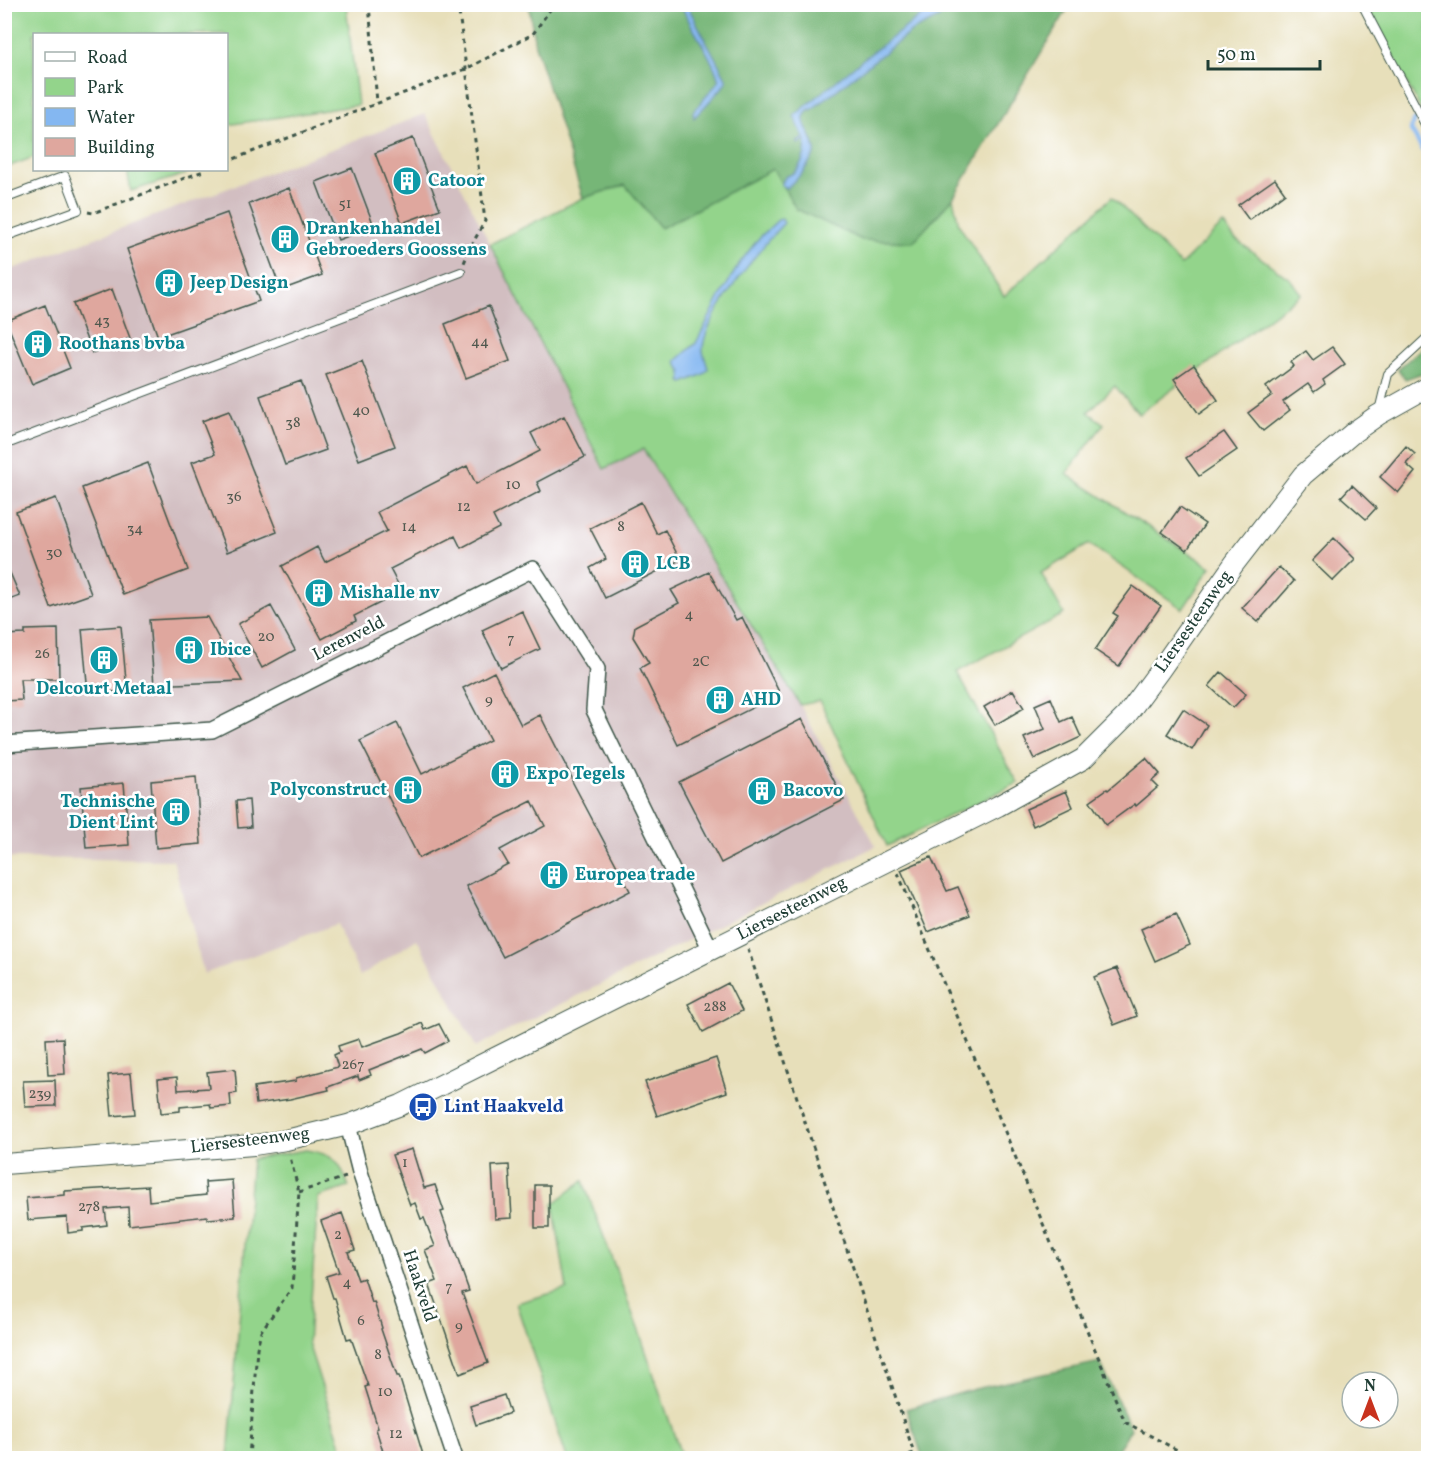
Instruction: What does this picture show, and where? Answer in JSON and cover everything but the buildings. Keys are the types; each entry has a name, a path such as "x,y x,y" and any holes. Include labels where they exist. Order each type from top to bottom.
{"street":[{"name":"Liersesteenweg","path":"4,1164 286,1140 348,1125 401,1105 998,806 1083,759 1126,716 1234,564 1303,475 1378,415 1428,387"},
{"name":"Lerenveld","path":"4,744 212,730 533,569 597,669 594,710 711,950"},
{"name":"Haakveld","path":"348,1125 360,1172 455,1458"}],"lane":[{"path":"1362,4 1428,130"},
{"path":"4,199 65,176 78,210 4,237"},
{"path":"4,445 461,272"},
{"path":"1378,415 1388,374 1428,338"}],"path":[{"path":"369,4 377,103"},
{"path":"458,4 485,221 470,248 461,272"},
{"path":"228,161 466,69 533,34 554,4"},
{"path":"758,4 771,7 778,4"},
{"path":"78,210 93,213 203,171"},
{"path":"892,858 1125,1422 1192,1458"},
{"path":"739,936 748,949 914,1453 908,1457 899,1458"},
{"path":"249,1458 257,1348 261,1331 292,1288 299,1192 286,1140"},
{"path":"299,1192 360,1172"}],"shaded area":[{"path":"425,114 603,469 642,449 800,705 876,846 476,1047 417,939 360,976 336,924 204,974 173,860 5,858 5,272"}],"green space":[{"path":"5,4 346,5 358,105 228,125 228,33 33,33 33,157 5,168"},
{"path":"529,5 914,241 953,198 959,225 1004,296 1112,197 1181,265 1223,224 1235,239 1291,280 1301,294 1198,371 1175,379 1178,385 1139,414 1115,386 1088,412 1104,424 1066,474 1211,567 1183,609 1089,544 1041,573 1064,614 957,672 1018,783 887,846 820,701 800,705 643,449 604,469 490,244 583,198 625,185 535,45"},
{"path":"529,5 1070,5 953,198 913,242 862,240 796,209 773,169 661,228 625,185 583,198 535,45"},
{"path":"1366,5 1428,5 1428,111 1423,114"},
{"path":"127,171 185,171 186,174 131,191"},
{"path":"1428,343 1428,371 1405,379 1398,369"},
{"path":"306,1150 335,1160 349,1187 318,1197 308,1343 345,1458 228,1458 252,1159"},
{"path":"583,1181 640,1334 682,1458 567,1458 516,1303 567,1289 553,1204"},
{"path":"1100,1362 1131,1429 1112,1458 923,1458 906,1409 975,1389"}],"water":[{"path":"681,5 687,5 727,80 694,118 693,112 719,81"},
{"path":"941,5 949,5 939,18 912,31 811,110 809,109 804,120 814,143 815,154 803,172 787,188 781,185 785,177 791,175 799,167 805,151 805,140 799,144 797,142 804,138 794,116 858,63 925,13"},
{"path":"782,219 784,223 735,284 712,321 705,338 703,351 708,369 704,374 683,383 682,373 676,361 696,343 739,264 759,238"}],"waterway":[{"path":"1415,120 1411,130 1428,159"}],"place":[{"name":"Catoor","path":"407,181"},
{"name":"Drankenhandel Gebroeders Goossens","path":"285,239"},
{"name":"Jeep Design","path":"169,283"},
{"name":"Roothans bvba","path":"38,344"},
{"name":"LCB","path":"635,564"},
{"name":"Mishalle nv","path":"319,593"},
{"name":"Ibice","path":"189,650"},
{"name":"Delcourt Metaal","path":"104,660"},
{"name":"AHD","path":"720,700"},
{"name":"Expo Tegels","path":"505,774"},
{"name":"Polyconstruct","path":"408,790"},
{"name":"Bacovo","path":"762,791"},
{"name":"Technische Dient Lint","path":"176,812"},
{"name":"Europea trade","path":"554,875"},
{"name":"Lint Haakveld","path":"423,1107"}]}
